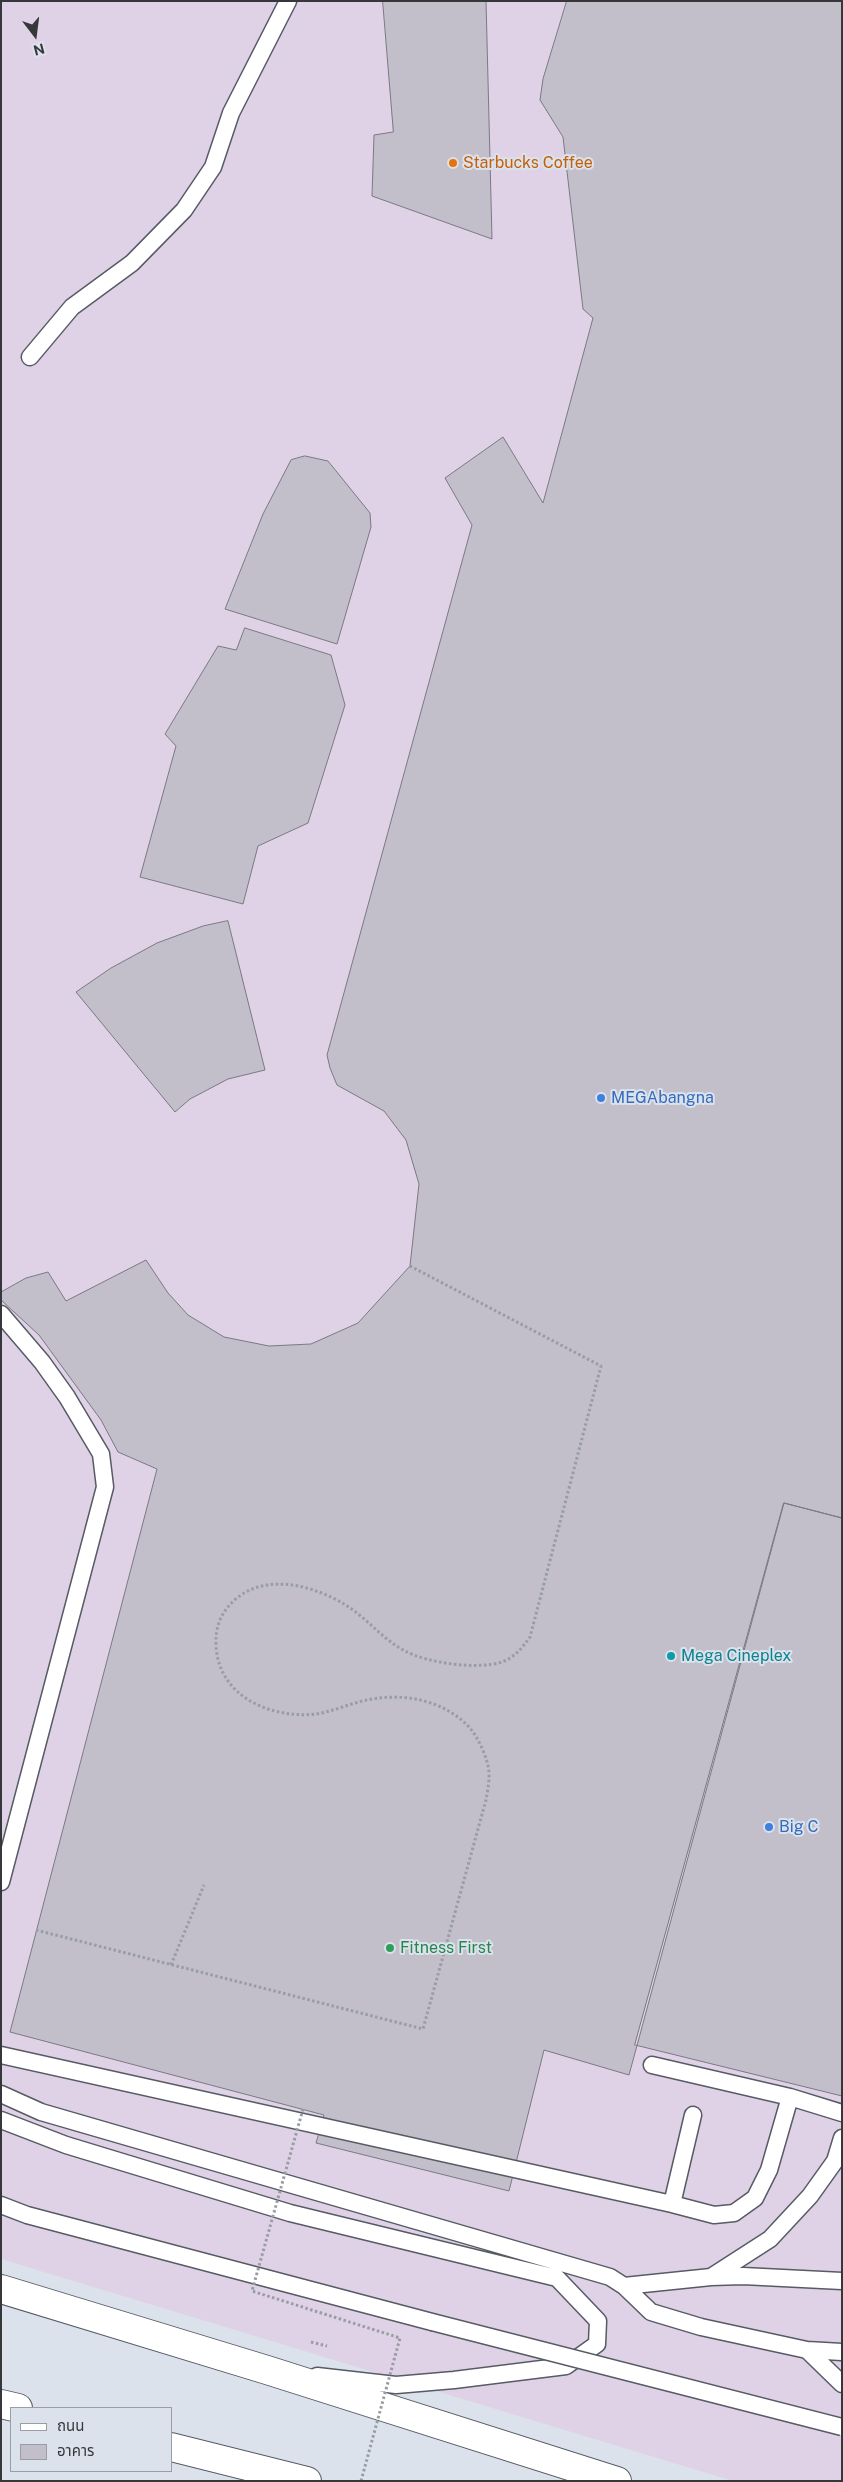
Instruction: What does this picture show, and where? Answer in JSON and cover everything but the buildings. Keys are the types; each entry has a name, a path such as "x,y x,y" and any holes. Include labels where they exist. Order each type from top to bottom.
{"main road":[{"path":"7,2290 617,2481"},
{"path":"1,2404 14,2407"},
{"path":"172,2447 307,2481"}],"lane":[{"path":"30,357 72,307 132,263 184,210 213,167 231,113 288,1"},
{"path":"1,1314 42,1362 72,1405 101,1454 105,1487 3,1860 1,1882"},
{"path":"1,2055 672,2204 714,2215 734,2212 755,2198 769,2170 790,2098"},
{"path":"652,2065 790,2098 842,2113"},
{"path":"1,2094 41,2112 610,2277 624,2286 651,2312 701,2327 806,2350 842,2352"},
{"path":"672,2204 693,2115"},
{"path":"1,2120 66,2144 290,2213 557,2278 598,2321 597,2344 566,2366 396,2385 267,2370"},
{"path":"711,2277 770,2239 810,2196 835,2160 842,2138"},
{"path":"1,2205 27,2215 432,2322 842,2427"},
{"path":"624,2286 711,2277 744,2276 842,2281"},
{"path":"806,2350 842,2384"}],"path":[{"path":"36,1930 423,2029 486,1800 490,1776 484,1754 474,1734 462,1720 446,1708 423,1701 401,1698 372,1699 316,1714 296,1714 269,1710 249,1701 230,1686 220,1665 216,1647 216,1630 222,1616 233,1602 245,1592 259,1587 290,1584 318,1591 346,1605 385,1638 406,1652 455,1665 478,1666 502,1662 520,1652 530,1637 601,1366 410,1266"},
{"path":"171,1965 204,1885"},
{"path":"303,2109 252,2291 400,2338 362,2481"}],"shaded area":[{"path":"1,1 842,1 842,2481 733,2481 1,2259"}],"place":[{"name":"Starbucks Coffee","path":"453,163"},
{"name":"MEGAbangna","path":"601,1098"},
{"name":"Mega Cineplex","path":"671,1656"},
{"name":"Big C","path":"769,1827"},
{"name":"Fitness First","path":"390,1948"}]}
